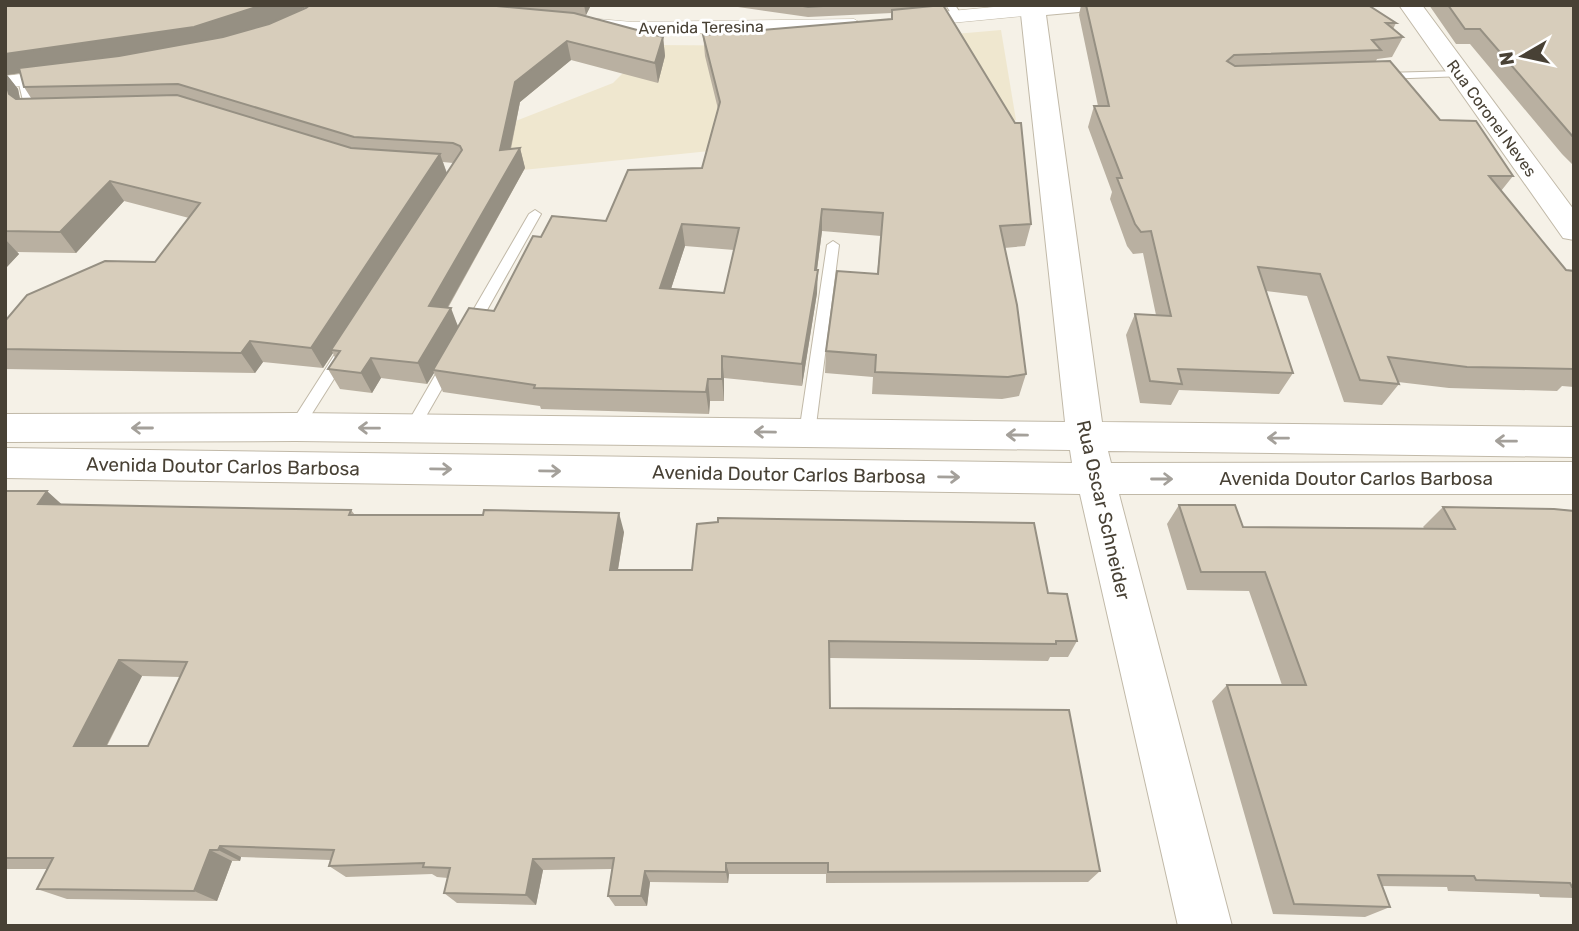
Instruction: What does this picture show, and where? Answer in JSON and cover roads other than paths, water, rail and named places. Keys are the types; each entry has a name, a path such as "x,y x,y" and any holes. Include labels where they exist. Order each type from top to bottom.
{"street":[{"path":"894,22 953,11 1079,5"},
{"name":"Rua Coronel Neves","path":"1410,5 1574,231"},
{"name":"Rua Oscar Schneider","path":"1032,7 1089,457 1206,926"},
{"name":"Avenida Teresina","path":"563,22 632,28 869,24"},
{"path":"14,81 77,73"},
{"name":"Avenida Doutor Carlos Barbosa","path":"5,428 296,427 807,433 1089,457 1574,478"},
{"name":"Avenida Doutor Carlos Barbosa","path":"5,463 1089,457 1574,442"}],"lane":[{"path":"1376,76 1460,74"},
{"path":"14,81 31,113 44,113"},
{"path":"412,428 535,214"},
{"path":"807,433 834,245"},
{"path":"296,427 348,345"}]}
